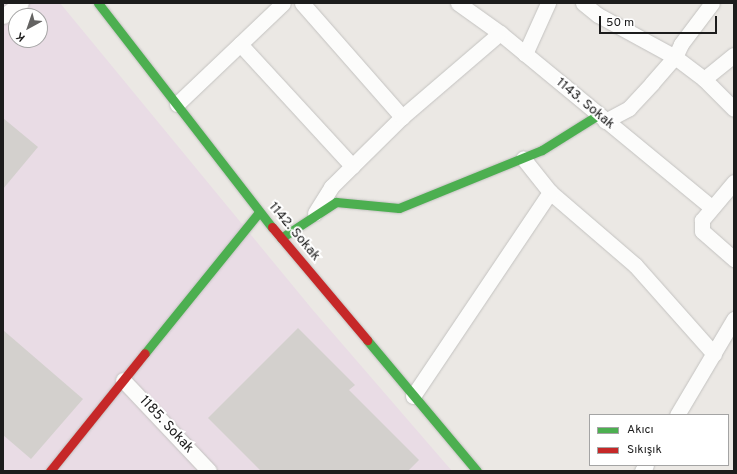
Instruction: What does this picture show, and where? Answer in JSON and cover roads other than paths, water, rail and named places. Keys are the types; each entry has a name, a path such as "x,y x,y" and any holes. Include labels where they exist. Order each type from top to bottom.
{"street":[{"path":"3,16 21,3"},
{"name":"1142. Sokak","path":"98,3 259,212 477,471"},
{"path":"302,3 402,117"},
{"name":"1143. Sokak","path":"458,3 500,33 711,207"},
{"path":"525,54 548,3"},
{"path":"583,3 598,14 675,57 704,79 734,109"},
{"path":"281,238 336,202 399,208 542,150 602,118 629,108 675,57 681,44 712,3"},
{"path":"177,104 240,44 277,5"},
{"path":"313,217 331,187 352,166 402,117 500,33"},
{"path":"240,44 352,166"},
{"path":"704,79 734,54"},
{"path":"523,158 550,192 635,265 714,354"},
{"path":"734,182 711,207 702,220 702,231 734,260"},
{"path":"413,396 550,192"},
{"path":"50,471 259,212"},
{"path":"677,414 734,319"},
{"name":"1185. Sokak","path":"123,380 209,471"}]}
